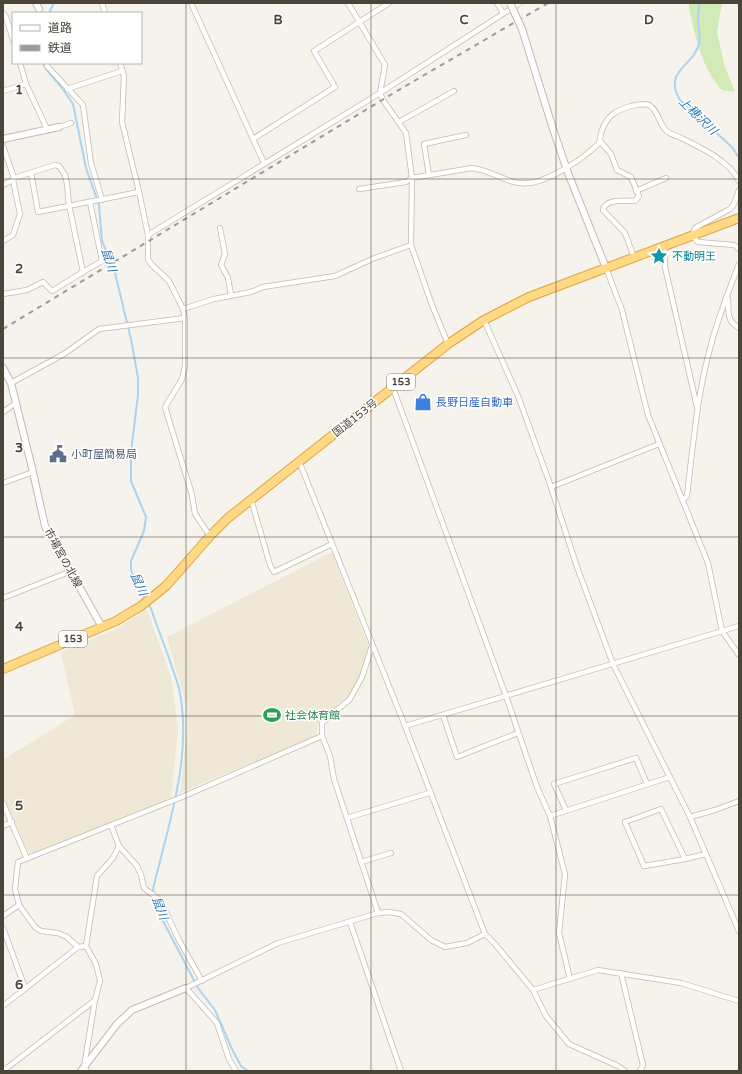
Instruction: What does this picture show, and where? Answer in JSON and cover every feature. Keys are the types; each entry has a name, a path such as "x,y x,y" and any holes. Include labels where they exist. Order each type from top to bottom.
{"highway":[{"name":"国道153号","path":"3,669 116,621 141,606 171,580 228,518 448,344 484,320 529,297 739,218"}],"street":[{"path":"191,3 264,163"},
{"path":"348,3 385,66 380,93 383,100 406,132 412,178 411,245 432,305 448,344"},
{"path":"253,139 336,87 314,50 389,3"},
{"path":"497,3 503,14"},
{"path":"510,3 522,29 566,168 622,310 648,415 684,500 708,563 722,631 739,655"},
{"path":"148,235 380,93 520,3"},
{"path":"3,13 6,17 12,37"},
{"path":"20,64 26,84 48,129"},
{"path":"47,64 47,66 67,89 83,105 91,163 102,200"},
{"path":"120,64 124,76 122,122 148,235 148,259 151,264 169,281 183,309 185,318 185,366 182,379 165,407 192,495 195,514 210,536"},
{"path":"67,89 122,71"},
{"path":"3,91 26,84"},
{"path":"399,122 454,90"},
{"path":"359,189 406,182 412,178 472,168 480,169 510,182 520,184 538,181 566,168 594,148 600,141 601,133 614,112 635,105 649,105 653,108 667,131 708,151 734,173 739,181"},
{"path":"3,139 72,123"},
{"path":"429,175 424,144 466,135"},
{"path":"600,141 611,154 618,170 631,177 639,196 635,201 611,202 607,203 603,207 603,210 625,234 634,257"},
{"path":"3,146 14,179 20,214 13,235 3,241"},
{"path":"3,185 31,173 55,165 59,166 65,175 68,206 83,272"},
{"path":"31,173 38,212 139,192"},
{"path":"636,191 666,178"},
{"path":"739,190 734,204 730,209 695,228 692,236 698,242 734,245 739,249"},
{"path":"3,294 27,290 43,282 52,291 102,261 92,202"},
{"path":"220,228 225,254 221,265 228,278 231,295"},
{"path":"183,309 214,299 251,292 263,287 335,276 372,259 411,245"},
{"path":"664,246 664,267 698,409"},
{"path":"684,500 687,496 698,409 711,345 726,297 739,264"},
{"path":"726,297 728,299 729,318 733,324 739,328"},
{"path":"11,383 64,354 99,329 185,318"},
{"path":"484,320 518,396 552,487 577,567 613,664 690,817 739,931"},
{"name":"市場宮の北線","path":"3,368 11,383 33,472 44,526 69,572 102,627"},
{"path":"393,388 506,696 537,787 550,816 565,874 560,933 570,979"},
{"path":"3,412 16,403"},
{"path":"552,487 659,444"},
{"path":"298,462 301,466 332,544 485,934 533,990 546,1016 569,1044 618,1066 625,1071"},
{"path":"3,483 33,472"},
{"path":"251,499 270,565 274,572 332,544"},
{"path":"3,598 69,572"},
{"path":"404,726 739,626"},
{"path":"372,646 362,677 350,699 322,723 322,736 330,756 334,779 378,913"},
{"path":"443,715 457,757 518,733"},
{"path":"78,947 67,937 58,933 41,930 36,927 19,905 15,888 18,862 170,801 322,736"},
{"path":"566,810 554,784 636,758 647,784"},
{"path":"550,816 670,777"},
{"path":"347,818 430,793"},
{"path":"690,817 716,810 739,801"},
{"path":"3,803 27,858"},
{"path":"684,859 661,809 625,822 644,866 684,859 706,854"},
{"path":"3,826 12,822"},
{"path":"111,825 119,846 137,866 144,888 158,899 201,981"},
{"path":"84,1070 95,1000 100,981 96,964 86,946 97,876 113,858 119,846"},
{"path":"361,862 391,853"},
{"path":"3,916 19,905"},
{"path":"84,1070 116,1024 132,1010 201,981 278,943 378,913 389,912 401,914 431,940 445,947 467,943 485,934"},
{"path":"350,922 401,1071"},
{"path":"3,928 25,988"},
{"path":"3,1006 78,947 86,946"},
{"path":"533,990 598,970 681,983 739,1001"},
{"path":"621,973 643,1065 640,1071"},
{"path":"189,986 217,1024 228,1059 236,1071"},
{"path":"3,1071 95,1000"},
{"path":"9,1066 12,1071"}],"shaded area":[{"path":"332,552 370,650 360,676 348,697 318,723 316,736 180,793 187,731 186,703 167,637"},
{"path":"147,609 171,677 176,714 178,730 171,798 111,825 36,853 29,853 3,794 3,760 75,715 61,652 116,629"}],"green space":[{"path":"689,3 722,3 717,32 724,64 735,92 722,90 709,72 700,52"}],"waterway":[{"name":"鼠川","path":"50,12 54,3"},
{"name":"上穂沢川","path":"700,3 698,17 700,37 699,43 692,57 677,75 675,90 680,100 732,147 739,158"},
{"name":"鼠川","path":"44,64 73,104 86,168 99,205 102,241 114,269 131,339 138,378 138,395 131,452 131,481 146,517 144,531 131,561 131,570 137,587 145,599"},
{"name":"鼠川","path":"148,603 178,685 183,718 183,743 177,792 153,889 154,899 162,919 198,988 215,1010 241,1066 248,1071"}],"railway":[{"path":"3,329 402,88 548,3"}],"place":[{"name":"不動明王","path":"659,256"},
{"name":"長野日産自動車","path":"423,402"},
{"name":"小町屋簡易局","path":"58,454"},
{"name":"社会体育館","path":"272,715"}]}
